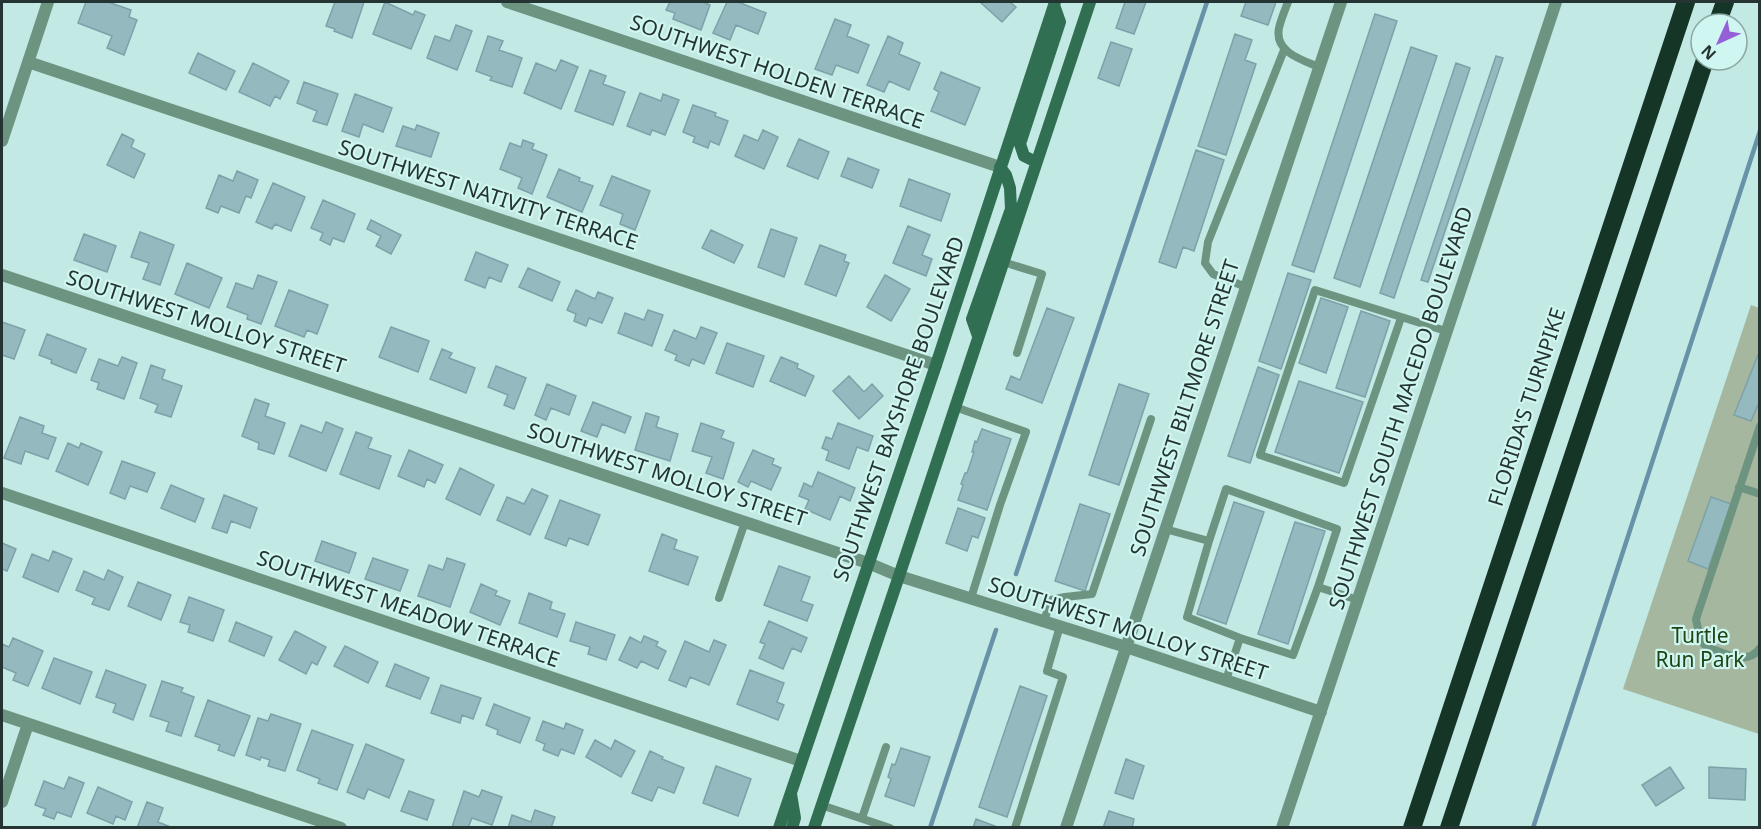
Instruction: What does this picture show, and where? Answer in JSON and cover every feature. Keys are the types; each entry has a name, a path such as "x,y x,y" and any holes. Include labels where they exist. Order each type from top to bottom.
{"highway":[{"name":"FLORIDA'S TURNPIKE","path":"1412,828 1686,2"},
{"path":"1449,828 1701,72"}],"main road":[{"path":"814,828 1090,2"},
{"name":"SOUTHWEST BAYSHORE BOULEVARD","path":"779,828 936,365 1054,3"},
{"path":"1036,162 1024,156 1020,144 1060,22 1054,3"},
{"path":"978,336 972,319 1011,209 1010,188 1006,175 1000,167"},
{"path":"790,793 795,818 792,828"}],"street":[{"path":"2,141 48,2"},
{"name":"SOUTHWEST HOLDEN TERRACE","path":"507,2 1000,167"},
{"name":"SOUTHWEST BILTMORE STREET","path":"1066,828 1341,2"},
{"name":"SOUTHWEST SOUTH MACEDO BOULEVARD","path":"1282,828 1556,2"},
{"name":"SOUTHWEST NATIVITY TERRACE","path":"28,62 936,365"},
{"name":"SOUTHWEST MOLLOY STREET","path":"2,274 868,562 899,576 1126,647 1321,712"},
{"name":"SOUTHWEST MEADOW TERRACE","path":"2,493 801,761"},
{"path":"2,715 341,828"},
{"path":"2,801 28,723"}],"lane":[{"path":"1288,2 1278,31 1279,40 1284,50 1319,67"},
{"path":"1246,287 1213,274 1205,263 1208,242 1284,50"},
{"path":"1003,261 1042,274 1017,353"},
{"path":"1401,318 1344,483 1260,455 1315,290 1446,331"},
{"path":"955,407 1026,432 971,598"},
{"path":"1044,621 1051,600 1092,594 1151,419"},
{"path":"1760,426 1696,618 1700,635 1706,646 1735,658 1746,658 1756,654 1760,648"},
{"path":"1739,487 1760,494"},
{"path":"1227,489 1337,530 1318,587 1293,655 1240,638 1187,617 1227,489"},
{"path":"719,598 744,522"},
{"path":"1166,529 1209,541"},
{"path":"1318,587 1358,600"},
{"path":"1015,828 1063,677 1047,670 1060,626"},
{"path":"1226,680 1240,638"},
{"path":"862,818 886,747"},
{"path":"821,805 890,828"}],"green space":[{"name":"Turtle Run Park","path":"1751,305 1759,308 1759,734 1623,689"}],"building":[{"path":"86,2 108,2 131,10 129,17 137,20 124,55 107,48 112,36 78,23"},
{"path":"335,2 364,2 352,38 326,26"},
{"path":"385,2 413,15 415,11 425,15 411,49 373,34"},
{"path":"670,2 703,2 710,5 701,30 673,19 675,13 666,10"},
{"path":"727,2 738,2 766,13 758,34 736,25 730,40 713,33"},
{"path":"980,2 1010,2 1016,7 1002,22"},
{"path":"1125,2 1146,2 1134,34 1116,28"},
{"path":"1246,2 1276,2 1268,25 1241,16"},
{"path":"1375,14 1397,21 1314,272 1292,265"},
{"path":"835,19 851,25 847,36 869,45 858,73 836,65 832,75 815,69"},
{"path":"456,25 472,31 457,70 427,58 435,36 450,41"},
{"path":"1235,34 1252,40 1245,60 1256,64 1226,155 1198,146"},
{"path":"488,36 503,41 499,50 522,58 512,87 490,80 492,77 476,71"},
{"path":"888,36 903,43 899,54 920,63 909,90 889,81 884,92 867,85"},
{"path":"1111,42 1132,49 1119,86 1098,78"},
{"path":"1411,47 1437,56 1360,287 1334,278"},
{"path":"198,53 235,71 226,90 189,73"},
{"path":"1496,56 1503,58 1428,282 1421,280"},
{"path":"561,60 578,67 561,109 524,93 536,63 556,71"},
{"path":"253,63 289,81 280,99 275,96 270,106 239,92"},
{"path":"1456,63 1470,68 1394,298 1380,293"},
{"path":"590,70 606,76 603,84 625,92 613,125 575,111"},
{"path":"941,72 980,88 965,125 931,111 939,92 934,89"},
{"path":"304,82 338,94 327,125 313,121 317,111 297,103"},
{"path":"640,93 661,101 663,94 679,100 665,135 652,130 650,135 627,126"},
{"path":"355,94 392,108 383,132 363,124 359,137 342,131"},
{"path":"693,105 716,113 715,116 728,121 719,145 710,141 708,148 693,142 695,137 683,132"},
{"path":"417,125 439,133 431,157 396,146 403,126 415,130"},
{"path":"763,130 778,137 764,169 735,156 744,135 758,141"},
{"path":"122,134 134,140 131,147 145,154 134,178 107,165"},
{"path":"799,139 829,152 818,179 787,166"},
{"path":"523,140 534,144 532,149 547,155 532,194 518,188 522,178 500,169 510,143 521,147"},
{"path":"1196,150 1224,160 1194,251 1183,247 1176,268 1159,262"},
{"path":"848,158 879,170 872,188 841,176"},
{"path":"559,169 593,186 582,212 547,197"},
{"path":"237,171 258,180 251,198 246,196 239,213 221,206 218,213 206,208 219,175 233,181"},
{"path":"612,176 650,191 635,230 620,224 623,214 600,205"},
{"path":"909,179 950,194 941,221 900,206"},
{"path":"273,183 305,197 291,231 275,224 272,229 256,222"},
{"path":"323,200 355,214 344,242 333,238 330,245 320,240 323,233 311,228"},
{"path":"371,220 401,235 391,254 376,246 381,236 367,229"},
{"path":"908,226 930,235 922,255 932,259 926,276 893,263"},
{"path":"771,229 797,238 784,277 758,267"},
{"path":"711,230 743,245 734,263 702,248"},
{"path":"140,232 174,245 160,285 143,279 149,263 131,257"},
{"path":"84,234 116,246 107,272 74,260"},
{"path":"820,245 846,255 844,261 849,263 836,296 805,284"},
{"path":"476,252 508,265 501,282 489,277 485,288 465,280"},
{"path":"187,263 222,278 209,308 175,294"},
{"path":"528,268 560,282 552,301 519,287"},
{"path":"1288,273 1311,280 1281,369 1259,361"},
{"path":"258,275 277,282 261,324 247,319 248,315 227,307 236,283 253,289"},
{"path":"885,275 910,289 891,321 867,307"},
{"path":"289,290 328,305 317,334 307,330 304,337 275,326"},
{"path":"576,290 595,299 598,292 613,298 602,323 589,318 586,326 574,321 576,314 567,310"},
{"path":"1321,298 1348,307 1326,373 1299,363"},
{"path":"1047,308 1074,318 1042,403 1006,389 1011,376 1020,380"},
{"path":"648,310 663,315 652,346 618,333 625,313 644,320"},
{"path":"1361,311 1390,321 1365,397 1336,388"},
{"path":"2,322 25,330 14,359 2,355"},
{"path":"391,327 429,341 418,372 379,357"},
{"path":"701,327 717,333 704,364 692,359 689,366 675,360 677,355 665,350 674,330 696,339"},
{"path":"47,334 86,349 76,373 51,363 52,360 39,355"},
{"path":"727,343 764,356 753,387 716,373"},
{"path":"442,349 452,353 449,358 475,368 466,393 430,379"},
{"path":"1760,350 1760,400 1751,421 1734,415"},
{"path":"122,357 137,363 124,399 97,389 99,383 91,380 99,359 118,366"},
{"path":"781,357 798,364 797,368 814,376 805,396 770,381"},
{"path":"151,365 165,370 162,379 182,386 171,417 155,412 158,405 140,398"},
{"path":"496,366 526,378 514,409 504,405 508,395 488,387"},
{"path":"1258,367 1279,375 1250,463 1228,456"},
{"path":"849,376 864,392 872,384 883,396 859,419 833,391"},
{"path":"1299,381 1363,402 1339,473 1275,452"},
{"path":"547,384 576,396 569,415 551,408 546,420 535,415"},
{"path":"1119,384 1149,394 1119,485 1089,475"},
{"path":"255,399 269,404 265,416 285,423 274,454 258,449 259,443 242,436"},
{"path":"593,402 631,417 625,433 602,424 597,437 581,431"},
{"path":"646,413 659,417 656,427 678,434 670,461 635,450"},
{"path":"20,417 44,426 42,433 56,438 48,459 25,451 21,464 4,458"},
{"path":"326,422 343,429 326,471 289,456 301,425 322,433"},
{"path":"701,423 724,431 721,438 734,443 723,479 706,473 712,457 692,451"},
{"path":"838,423 873,436 868,451 857,447 849,469 826,460 829,451 822,448 826,437 832,439"},
{"path":"982,429 1011,439 987,510 958,500 963,485 961,484 974,452 972,452 975,441 977,442"},
{"path":"356,432 372,438 368,448 391,456 379,489 340,474"},
{"path":"68,443 79,448 81,443 102,452 88,485 56,471"},
{"path":"409,450 443,465 435,483 427,479 424,487 398,476"},
{"path":"753,450 774,459 772,464 781,468 771,490 751,481 748,487 738,482"},
{"path":"122,461 155,473 147,492 130,486 125,499 110,493"},
{"path":"460,468 494,485 480,515 446,499"},
{"path":"818,472 855,488 850,501 840,496 830,520 805,509 809,500 799,496 804,483 812,487"},
{"path":"171,485 204,499 195,522 161,508"},
{"path":"532,489 548,496 530,535 497,520 507,497 524,504"},
{"path":"224,495 257,508 250,528 231,521 227,533 212,528"},
{"path":"1711,497 1731,504 1708,569 1688,561"},
{"path":"560,500 600,515 588,545 569,538 566,546 545,538"},
{"path":"1234,502 1264,512 1226,624 1197,614"},
{"path":"1080,504 1110,514 1085,591 1055,581"},
{"path":"958,508 985,518 978,538 972,536 967,551 946,543"},
{"path":"1295,522 1325,531 1288,644 1258,634"},
{"path":"662,534 677,540 674,549 698,557 688,585 649,571"},
{"path":"322,541 356,553 349,573 315,561"},
{"path":"2,543 16,549 7,571 2,569"},
{"path":"53,551 72,559 58,592 23,577 32,554 49,561"},
{"path":"373,558 408,570 400,591 365,579"},
{"path":"447,558 465,564 450,607 418,596 429,565 443,570"},
{"path":"779,566 810,577 801,601 813,605 807,621 764,605"},
{"path":"108,570 123,577 109,610 92,604 95,598 76,590 84,571 104,580"},
{"path":"138,582 171,595 161,620 128,606"},
{"path":"481,584 497,591 495,595 510,601 500,625 470,612"},
{"path":"529,593 552,602 550,609 565,614 557,637 519,623"},
{"path":"189,597 224,610 213,641 188,632 190,625 180,622"},
{"path":"769,621 807,638 801,652 792,648 783,669 759,658 765,644 760,642"},
{"path":"236,622 272,637 264,656 229,641"},
{"path":"576,622 615,635 606,660 588,654 590,647 570,641"},
{"path":"295,631 326,647 317,665 312,662 306,674 279,660"},
{"path":"644,636 658,642 656,646 666,651 658,669 641,661 637,668 619,660 630,637 641,643"},
{"path":"13,638 43,651 28,686 13,680 16,673 2,667 2,644 9,647"},
{"path":"714,640 726,645 709,685 690,677 686,687 669,680 685,641 709,652"},
{"path":"345,646 378,662 368,683 334,666"},
{"path":"54,658 92,672 80,704 42,688"},
{"path":"395,664 429,678 420,699 386,686"},
{"path":"106,670 146,685 133,720 113,712 116,704 96,697"},
{"path":"750,670 784,683 777,702 784,705 778,720 737,704"},
{"path":"162,681 183,688 181,692 194,697 181,736 166,731 169,722 150,716"},
{"path":"441,685 481,698 473,719 462,715 460,723 431,713"},
{"path":"1020,686 1047,696 1007,817 979,807"},
{"path":"208,700 250,716 234,756 218,750 220,745 195,736"},
{"path":"494,704 530,718 520,743 497,734 498,730 486,725"},
{"path":"271,714 301,724 285,771 268,766 270,760 261,757 260,760 246,755 258,718 268,721"},
{"path":"543,721 564,729 566,723 583,730 574,754 561,749 558,756 543,750 545,744 536,740"},
{"path":"312,730 353,745 337,790 318,783 320,779 297,770"},
{"path":"595,740 611,749 615,740 635,751 621,777 586,757"},
{"path":"366,744 404,760 389,798 368,789 364,799 347,792"},
{"path":"901,748 930,757 914,806 885,796 891,779 888,777 892,764 895,765"},
{"path":"650,751 684,768 674,793 658,787 652,801 632,793"},
{"path":"1126,759 1144,766 1133,799 1115,793"},
{"path":"716,766 751,779 738,816 703,803"},
{"path":"1670,767 1684,788 1656,806 1642,785"},
{"path":"1709,767 1746,769 1745,800 1709,798"},
{"path":"69,777 84,783 71,817 57,812 54,819 43,815 46,809 35,805 44,781 64,789"},
{"path":"98,787 132,802 125,820 116,816 113,824 87,813"},
{"path":"482,790 502,797 492,825 472,818 468,828 452,827 464,791 479,797"},
{"path":"409,791 434,800 427,820 401,811"},
{"path":"147,802 163,808 158,822 173,828 137,828"},
{"path":"535,810 555,817 551,828 508,828 512,815 531,822"},
{"path":"1109,811 1134,819 1132,828 1103,828"},
{"path":"976,819 1000,828 973,828"}],"waterway":[{"path":"1016,574 1207,2"},
{"path":"1533,828 1760,131"},
{"path":"930,828 996,630"}]}
